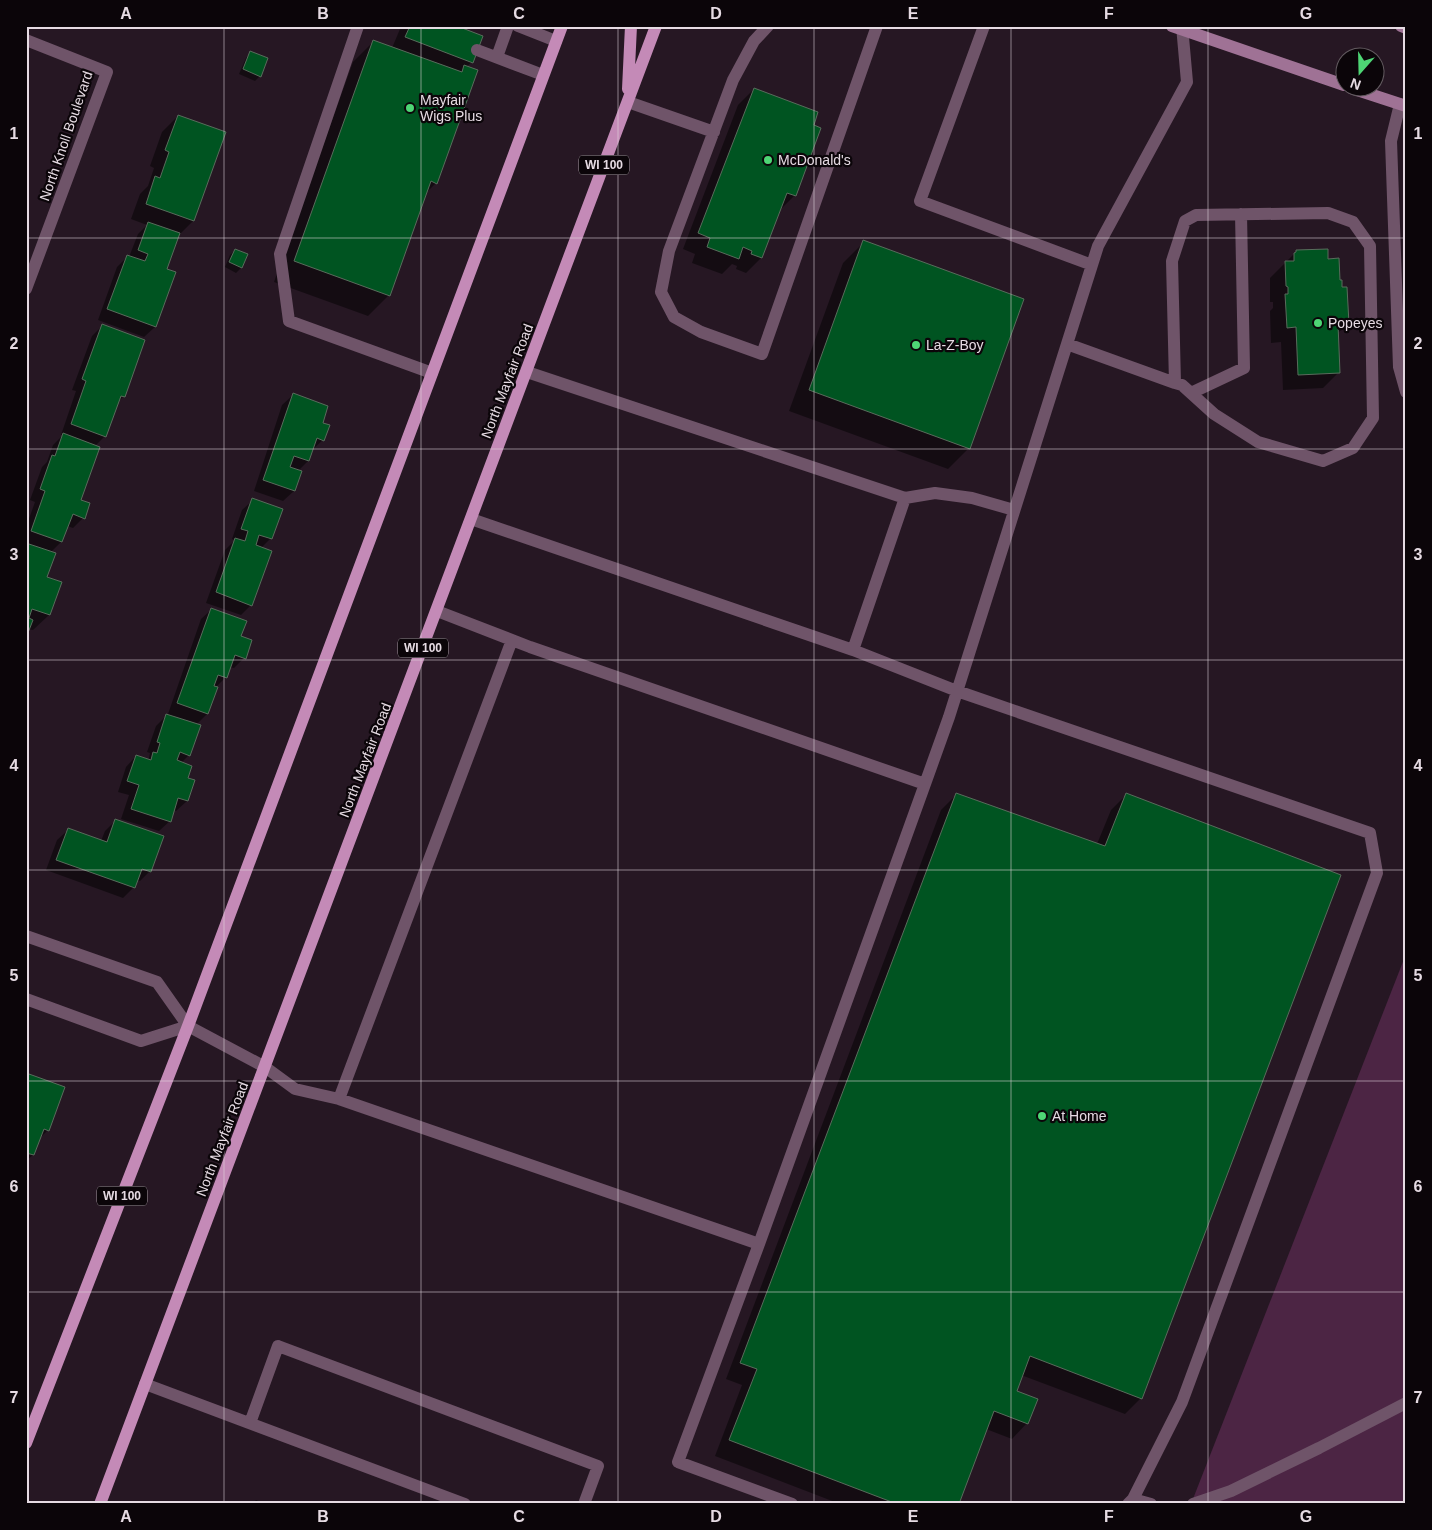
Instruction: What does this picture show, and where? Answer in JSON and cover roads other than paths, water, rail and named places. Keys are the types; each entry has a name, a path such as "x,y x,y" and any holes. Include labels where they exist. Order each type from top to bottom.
{"main road":[{"name":"WI 100","path":"26,1443 188,1026 562,26"},
{"path":"628,102 631,26"},
{"name":"North Mayfair Road","path":"100,1504 656,26"},
{"path":"1401,26 1406,28"},
{"path":"1179,27 1334,81"},
{"path":"1382,98 1403,105"}],"street":[{"path":"358,26 280,254 289,321 432,373"},
{"path":"497,58 508,26"},
{"path":"518,26 556,40"},
{"path":"768,26 754,41 733,80 669,251 661,292 674,317 701,332 762,354 877,26"},
{"path":"984,26 920,201 1092,265"},
{"path":"792,1504 678,1462 759,1244 957,691 1098,246 1187,82 1179,27"},
{"name":"North Knoll Boulevard","path":"26,40 107,72 26,289"},
{"path":"477,50 544,75"},
{"path":"628,102 714,132"},
{"path":"1403,105 1391,141 1399,367 1406,392"},
{"path":"1067,344 1175,383 1182,385 1214,414 1258,442 1323,461 1353,448 1373,418 1370,246 1353,222 1328,213 1196,215 1185,222 1172,261 1175,383"},
{"path":"1191,393 1244,368 1241,214"},
{"path":"527,372 904,498 935,493 972,498 1014,510"},
{"path":"854,650 904,498"},
{"path":"471,519 854,650 957,691 1370,832 1377,873 1182,1402 1131,1501 1151,1504"},
{"path":"437,611 512,640 924,784"},
{"path":"338,1099 512,640"},
{"path":"26,936 157,982 188,1026 265,1067 295,1089 338,1099 759,1244"},
{"path":"26,999 142,1041 188,1026"},
{"path":"250,1423 278,1346 598,1466 584,1504"},
{"path":"145,1384 465,1504"},
{"path":"1193,1504 1231,1491 1406,1403"}],"place":[{"name":"Mayfair Wigs Plus","path":"410,108"},
{"name":"McDonald's","path":"768,160"},
{"name":"Popeyes","path":"1318,323"},
{"name":"La-Z-Boy","path":"916,345"},
{"name":"At Home","path":"1042,1116"}]}
